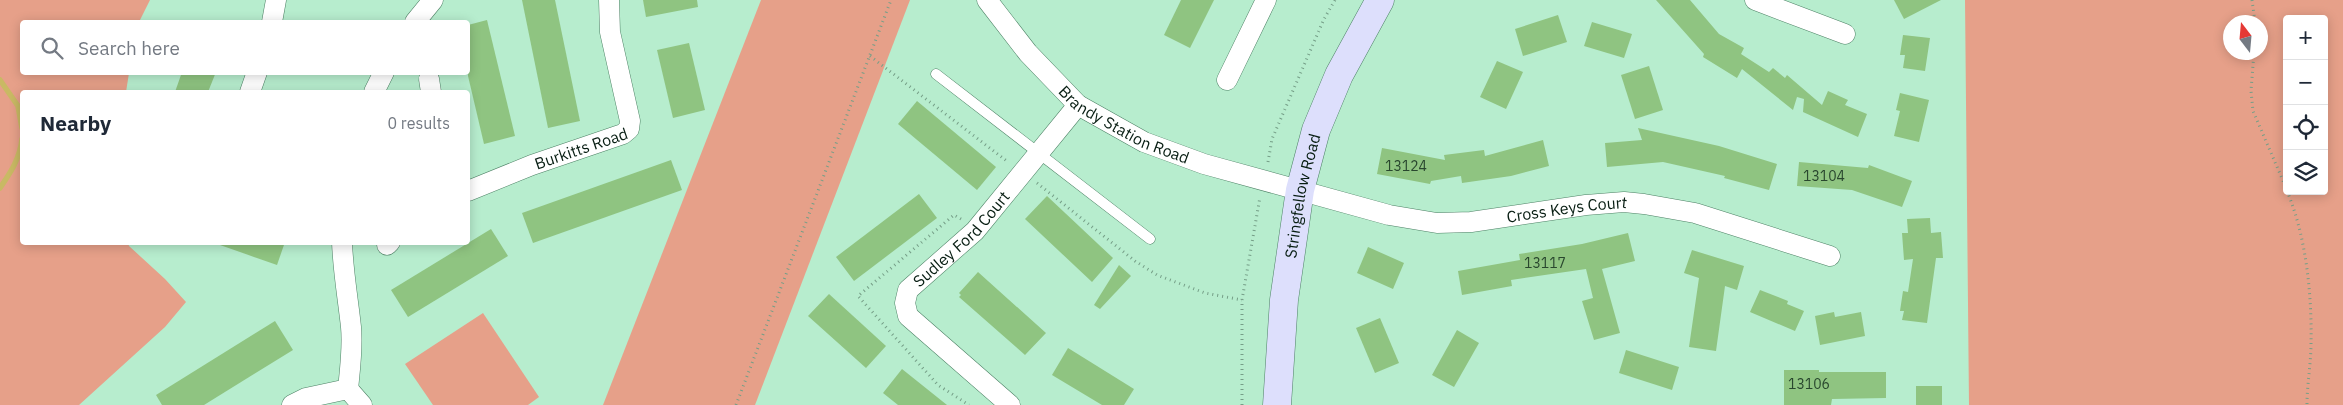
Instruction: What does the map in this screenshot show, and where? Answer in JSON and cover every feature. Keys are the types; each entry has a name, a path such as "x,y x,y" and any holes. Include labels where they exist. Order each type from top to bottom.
{"main road":[{"name":"Stringfellow Road","path":"1276,405 1284,300 1300,190 1316,130 1339,75 1380,0"}],"street":[{"path":"272,20 276,0"},
{"path":"417,20 433,0"},
{"name":"Burkitts Road","path":"470,190 532,165 623,134 629,129 630,121 610,32 609,0"},
{"name":"Brandy Station Road","path":"987,0 1028,53 1078,105 1164,151 1300,190"},
{"path":"1227,80 1266,0"},
{"path":"1755,0 1845,34"},
{"path":"251,90 256,75"},
{"path":"375,90 382,75"},
{"name":"Sudley Ford Court","path":"1010,405 908,316 905,304 908,290 975,231 1078,105"},
{"name":"Cross Keys Court","path":"1300,190 1389,215 1438,223 1471,222 1586,205 1624,202 1644,204 1695,213 1830,256"},
{"path":"342,245 343,268 351,329 352,359 348,389 362,405"},
{"path":"292,405 306,398 348,389"}],"lane":[{"path":"936,74 1150,238"}],"path":[{"path":"736,405 891,0"},
{"path":"2252,0 2254,15"},
{"path":"870,56 1135,261 1157,275 1205,293 1242,300"},
{"path":"2253,60 2251,90 2252,111 2283,182"},
{"path":"2288,195 2299,224 2306,265 2311,341 2307,405"}],"shaded area":[{"path":"0,0 150,0 140,20 20,20 20,75 129,75 126,90 20,90 20,245 129,245 165,279 186,302 165,327 79,405 0,405"},
{"path":"761,0 910,0 755,405 603,405"},
{"path":"1965,0 2343,0 2343,405 1969,405"},
{"path":"483,313 539,397 528,405 433,405 405,364"}],"building":[{"path":"522,0 555,0 580,121 548,128"},
{"path":"643,0 697,0 698,7 646,17"},
{"path":"1181,0 1214,0 1190,48 1164,35"},
{"path":"1656,0 1690,0 1719,34 1744,48 1741,54 1769,72 1773,68 1785,78 1787,75 1822,105 1828,91 1848,100 1845,105 1867,114 1858,137 1803,112 1804,99 1797,97 1793,110 1742,69 1737,78 1703,57 1704,54"},
{"path":"1894,0 1941,0 1904,19"},
{"path":"1558,15 1567,42 1523,56 1515,29"},
{"path":"487,20 515,136 484,144 468,76 470,75 470,24"},
{"path":"1592,22 1632,34 1624,58 1584,46"},
{"path":"1903,35 1930,38 1925,71 1903,68 1905,55 1900,55"},
{"path":"689,43 705,110 673,118 657,50"},
{"path":"1497,61 1523,72 1506,109 1480,97"},
{"path":"1649,66 1663,110 1635,119 1621,75"},
{"path":"181,75 215,75 209,90 176,90"},
{"path":"1900,93 1929,100 1919,142 1894,136 1900,111 1896,110"},
{"path":"917,101 996,167 977,190 898,124"},
{"path":"1638,128 1719,146 1777,164 1769,190 1724,178 1725,176 1663,162 1607,167 1605,143 1642,140"},
{"path":"1543,140 1549,166 1511,176 1462,183 1461,176 1431,181 1430,184 1377,174 1382,148 1445,160 1444,155 1484,150 1485,156"},
{"path":"671,160 682,190 533,243 522,213"},
{"path":"1799,162 1868,168 1869,165 1912,181 1902,207 1852,190 1797,186"},
{"path":"919,194 937,218 854,281 836,257"},
{"path":"1047,196 1113,258 1092,282 1025,219"},
{"path":"1930,218 1931,233 1941,232 1943,258 1936,258 1927,323 1902,320 1904,311 1900,311 1903,291 1908,292 1913,259 1904,260 1902,233 1908,233 1907,219"},
{"path":"491,229 508,256 408,317 391,290 465,245 470,245 470,242"},
{"path":"1628,233 1635,261 1602,269 1620,333 1594,340 1582,301 1593,298 1586,269 1511,280 1512,286 1462,295 1458,271 1520,260 1519,254 1582,244"},
{"path":"220,245 284,245 277,265"},
{"path":"1368,247 1404,263 1393,289 1357,273"},
{"path":"1692,250 1744,266 1737,290 1725,286 1716,351 1689,347 1699,278 1684,273"},
{"path":"1119,265 1131,276 1100,309 1094,305"},
{"path":"978,272 1046,333 1025,355 959,297 961,295 959,293"},
{"path":"1760,290 1788,301 1787,304 1804,311 1795,331 1750,312"},
{"path":"829,294 886,346 866,368 808,316"},
{"path":"1834,312 1835,317 1861,312 1865,336 1820,345 1815,316"},
{"path":"1380,318 1399,363 1375,373 1356,328"},
{"path":"275,321 293,350 204,405 162,405 156,395"},
{"path":"1457,330 1479,343 1454,387 1432,375"},
{"path":"1068,348 1134,389 1124,405 1102,405 1052,375"},
{"path":"1626,350 1679,367 1672,390 1619,373"},
{"path":"902,369 947,405 898,405 883,393"},
{"path":"1784,370 1886,372 1886,398 1832,399 1831,405 1784,405"},
{"path":"1916,386 1942,386 1942,405 1916,405"}],"waterway":[{"path":"0,80 18,106 20,117"},
{"path":"0,188 14,165 20,148"}]}
